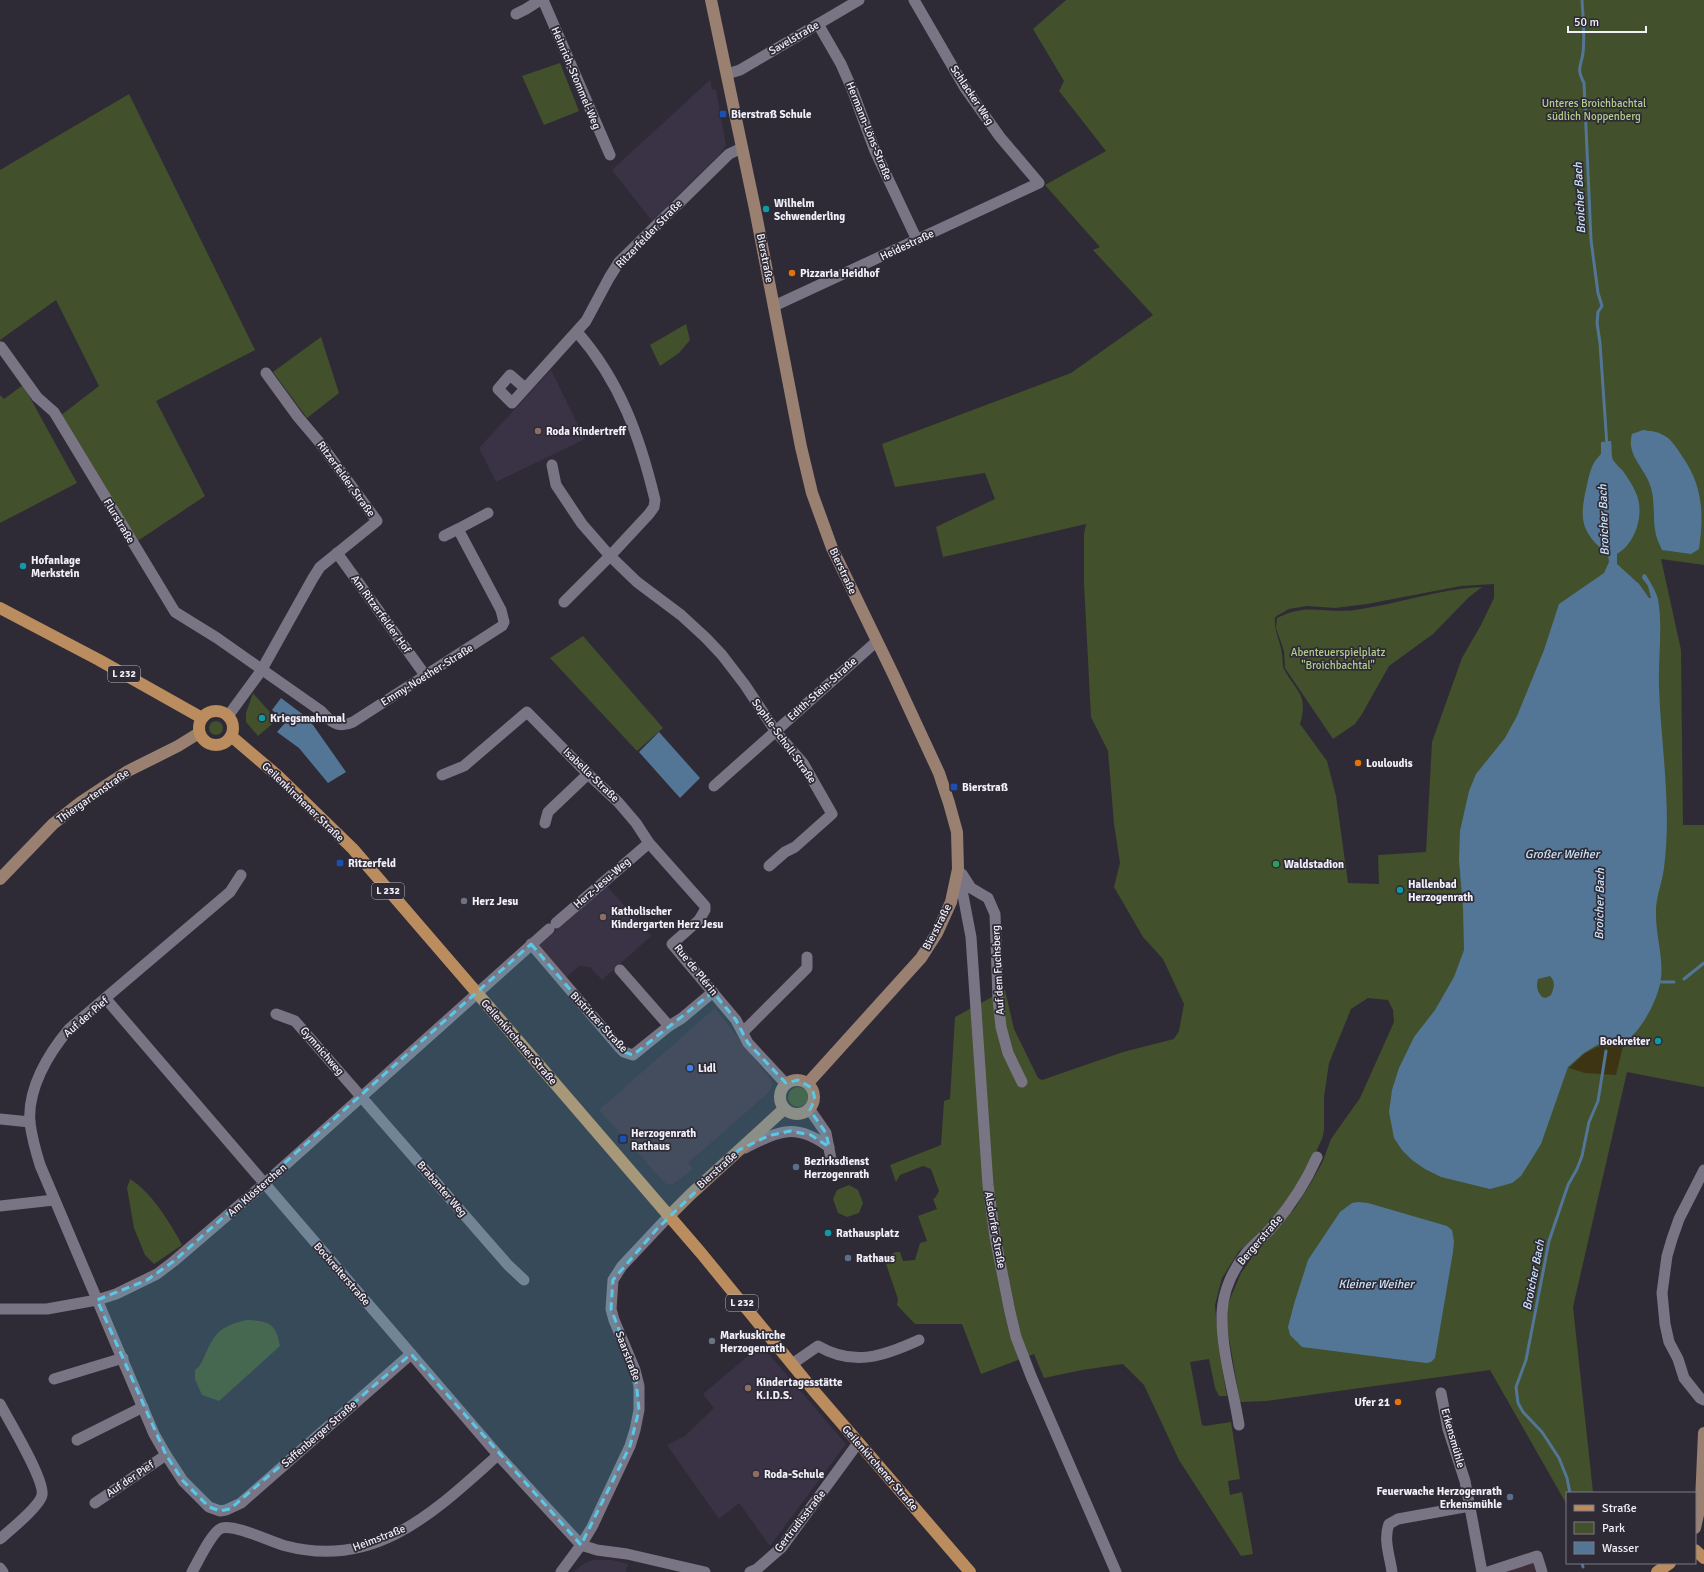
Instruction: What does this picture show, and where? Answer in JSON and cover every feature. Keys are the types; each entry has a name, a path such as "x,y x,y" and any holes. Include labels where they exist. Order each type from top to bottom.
{"main road":[{"name":"Bierstraße","path":"711,0 774,306 796,422 812,493 832,548 877,641 945,790 957,832 958,869 951,902 937,933 921,958 808,1083"},
{"name":"L 232","path":"0,608 99,660 202,718"},
{"path":"218,711 228,716 233,726 231,736 223,744 212,745 202,738 199,725 202,718 206,714 218,711"},
{"name":"Thiergartenstraße","path":"0,879 53,824 81,802 128,771 178,746 200,733"},
{"name":"Geilenkirchener Straße","path":"231,736 278,776 338,833 670,1216 858,1443 970,1572"},
{"path":"798,1080 808,1083 815,1093 815,1099 810,1110 799,1115 784,1109 780,1098 780,1092 786,1084 798,1080"},
{"name":"Bierstraße","path":"670,1216 690,1195 784,1109"},
{"path":"1696,1525 1702,1505 1704,1433"},
{"path":"1696,1551 1704,1558"},
{"path":"1657,1572 1669,1564"}],"street":[{"name":"Heinrich-Stommel-Weg","path":"516,14 542,0 610,155"},
{"name":"Savelstraße","path":"727,74 740,70 859,0"},
{"name":"Schlacker Weg","path":"914,0 965,88 1000,137 1039,183"},
{"name":"Hermann-Löns-Straße","path":"818,24 847,76 875,151 917,240"},
{"name":"Ritzerfelder Straße","path":"525,388 586,321 619,262 729,154 742,148"},
{"name":"Heidestraße","path":"774,306 1039,183"},
{"path":"564,602 649,514 654,507 655,500 645,459 626,408 613,381 591,348 576,332"},
{"name":"Flurstraße","path":"1,347 37,397 54,412 171,607 182,618 217,638 261,671"},
{"name":"Ritzerfelder Straße","path":"228,716 261,671 320,567 377,521 266,373"},
{"name":"Sophie-Scholl-Straße","path":"552,465 556,484 568,505 594,539 637,582 670,606 706,638 745,685 776,732 803,764 832,814 795,847 785,852 769,866"},
{"path":"444,536 488,513"},
{"name":"Emmy-Noether-Straße","path":"261,671 321,711 337,725 344,725 353,722 502,626 504,622 501,610 458,529"},
{"name":"Am Ritzerfelder Hof","path":"337,553 425,675"},
{"name":"Edith-Stein-Straße","path":"714,786 877,641"},
{"name":"Isabella-Straße","path":"442,775 464,766 527,712 618,802 636,823 649,843"},
{"path":"545,823 548,812 588,774"},
{"name":"Herz-Jesu-Weg","path":"476,993 649,843"},
{"name":"Rue de Plérin","path":"649,843 705,906 705,910 699,920 672,944 736,1020 748,1043 786,1084"},
{"name":"Auf dem Fuchsberg","path":"958,869 971,888 988,898 995,914 998,1000 1001,1027 1008,1053 1022,1082"},
{"name":"Alsdorfer Straße","path":"958,869 971,937 988,1186 996,1244 1010,1312 1016,1337 1034,1382 1116,1572"},
{"name":"Auf der Pief","path":"226,1510 214,1509 198,1497 183,1481 154,1434 123,1358 96,1300 54,1200 34,1146 30,1122 32,1100 36,1084 52,1051 69,1029 230,892 241,875"},
{"name":"Bistritzer Straße","path":"532,944 624,1052 633,1055 669,1026 682,1018 713,992"},
{"path":"743,1032 807,968 807,957"},
{"path":"620,970 669,1026"},
{"name":"Am Klösterchen","path":"0,1309 47,1309 96,1300 127,1289 157,1274 264,1184 476,993"},
{"name":"Bockreiterstraße","path":"106,999 498,1455 581,1545"},
{"name":"Gymnichweg","path":"276,1014 295,1020 362,1097"},
{"name":"Brabanter Weg","path":"362,1097 508,1265 524,1280"},
{"path":"810,1110 826,1133 831,1159"},
{"path":"0,1119 30,1122"},
{"path":"739,1150 768,1136 790,1131 799,1131 811,1135 829,1147"},
{"name":"Bergerstraße","path":"1239,1425 1222,1329 1222,1312 1229,1279 1247,1253 1273,1227 1290,1206 1309,1176 1317,1157"},
{"path":"1704,1170 1679,1219 1672,1238 1667,1256 1662,1293 1664,1317 1670,1342 1678,1359 1684,1378 1700,1398 1704,1400"},
{"path":"0,1206 54,1200"},
{"name":"Saarstraße","path":"561,1572 592,1527 630,1446 640,1410 639,1386 635,1370 614,1320 611,1309 613,1280 622,1266 670,1216"},
{"path":"792,1364 818,1346 834,1354 850,1358 865,1359 892,1352 918,1340"},
{"name":"Saffenberger Straße","path":"226,1510 241,1503 411,1354"},
{"path":"54,1380 123,1358"},
{"name":"Erkensmühle","path":"1441,1393 1448,1429 1465,1481 1482,1572"},
{"path":"0,1404 40,1479 42,1495 40,1500 32,1509 0,1539"},
{"path":"77,1440 143,1407"},
{"name":"Gertrudisstraße","path":"750,1572 757,1569 782,1547 858,1443"},
{"name":"Auf der Pief","path":"95,1503 166,1455"},
{"name":"Heimstraße","path":"192,1572 216,1531 227,1527 244,1531 285,1546 308,1551 340,1552 359,1548 396,1534 426,1517 443,1504 498,1455"},
{"path":"1392,1572 1386,1540 1386,1531 1389,1524 1398,1519 1470,1506"},
{"path":"581,1545 597,1550 627,1554 704,1572"},
{"path":"1488,1572 1537,1556 1542,1572"},
{"path":"0,1568 3,1572"}],"highlighted area":[{"path":"531,944 624,1052 633,1055 713,992 736,1020 748,1043 786,1083 798,1080 812,1088 815,1099 810,1110 826,1133 829,1147 811,1135 790,1131 768,1136 739,1150 656,1230 613,1280 611,1309 635,1370 639,1410 630,1446 581,1545 411,1354 230,1509 220,1511 209,1507 183,1481 166,1455 97,1300 147,1280 174,1261"}],"shaded area":[{"path":"710,80 712,89 716,90 726,145 721,153 652,221 612,170"},
{"name":"Roda Kindertreff","path":"551,370 585,439 496,482 479,448"},
{"name":"Katholischer Kindergarten Herz Jesu","path":"607,886 651,936 602,980 590,967 579,966 564,979 537,947"},
{"path":"715,1008 771,1080 772,1087 768,1093 688,1163 693,1169 673,1184 666,1184 599,1110"},
{"name":"Roda-Schule","path":"761,1345 846,1444 770,1546 739,1503 719,1519 667,1445 685,1436 714,1408 703,1394"},
{"path":"593,1560 612,1560 628,1564 626,1572 573,1572 585,1563"},
{"path":"1533,1562 1536,1572 1503,1572"}],"green space":[{"name":"Unteres Broichbachtal südlich Noppenberg","path":"1066,0 1704,0 1704,565 1661,559 1681,650 1683,825 1704,825 1704,1087 1627,1072 1573,1307 1593,1492 1566,1492 1566,1503 1490,1370 1266,1401 1240,1402 1226,1321 1227,1306 1241,1273 1257,1250 1295,1208 1323,1161 1331,1139 1360,1098 1394,1022 1393,1010 1388,1000 1368,998 1351,1009 1329,1063 1324,1097 1324,1130 1322,1139 1306,1173 1280,1214 1239,1251 1222,1278 1215,1305 1219,1351 1227,1396 1219,1396 1215,1388 1209,1359 1190,1362 1202,1425 1205,1426 1231,1422 1240,1479 1228,1481 1230,1495 1242,1492 1253,1554 1241,1556 1179,1460 1144,1385 1123,1364 1082,1370 1044,1378 1034,1354 981,1374 962,1324 915,1324 897,1305 898,1299 886,1264 891,1255 897,1252 900,1252 903,1261 915,1260 920,1243 927,1241 918,1216 937,1209 933,1199 939,1191 931,1169 923,1166 900,1175 896,1182 890,1165 941,1145 944,1101 950,1099 955,1017 1005,990 1014,1029 1038,1078 1042,1080 1123,1052 1174,1039 1179,1031 1184,1004 1163,959 1143,937 1114,887 1120,863 1114,824 1108,751 1091,717 1084,584 1084,534 1086,524 943,557 936,527 995,499 985,473 895,487 882,444 1071,373 1153,315 1093,250 1100,247 1045,185 1106,151 1059,91 1064,81 1033,29","holes":["1494,584 1494,598 1481,625 1462,658 1432,742 1426,852 1378,855 1379,884 1348,883 1336,796 1327,761 1300,724 1303,706 1302,699 1283,667 1281,649 1275,627 1275,617 1289,609 1307,606 1335,608 1367,604 1461,586"]},
{"path":"560,63 579,111 544,125 522,76"},
{"path":"129,94 255,350 156,401 205,496 136,542 60,416 99,386 56,300 0,340 0,170"},
{"path":"686,324 690,340 679,353 660,366 650,345"},
{"path":"321,337 339,393 307,418 273,372"},
{"path":"23,385 77,483 0,523 0,395 4,399"},
{"name":"Abenteuerspielplatz \"Broichbachtal\"","path":"1482,587 1469,597 1433,634 1389,666 1355,724 1333,739 1285,668 1284,651 1276,628 1277,618 1288,613 1307,609 1334,611 1355,610 1466,588"},
{"path":"583,636 663,728 637,751 550,658"},
{"path":"253,693 277,720 258,736 246,722 246,713"},
{"path":"216,721 221,723 223,728 221,733 216,735 211,733 209,728 211,723"},
{"path":"798,1087 805,1090 808,1097 805,1104 798,1107 791,1104 788,1097 791,1090"},
{"path":"130,1179 153,1200 166,1217 182,1245 154,1264 145,1255 134,1228 127,1188"},
{"path":"849,1185 858,1190 863,1203 859,1213 847,1217 838,1213 833,1199 837,1190"},
{"path":"247,1320 261,1321 274,1328 280,1346 219,1401 202,1395 195,1379 195,1370 199,1367 216,1335 225,1327"}],"sand":[{"path":"1623,1046 1616,1075 1585,1073 1569,1068 1584,1054 1597,1047"}],"water":[{"path":"1643,430 1659,433 1670,440 1689,467 1694,478 1700,501 1701,536 1699,549 1691,554 1662,550 1657,539 1652,491 1633,455 1631,448 1632,434"},
{"name":"Großer Weiher","path":"1611,441 1613,460 1629,479 1639,501 1640,509 1637,527 1629,543 1617,554 1617,564 1639,584 1649,598 1651,598 1648,586 1642,578 1643,574 1646,575 1658,599 1660,632 1659,687 1667,823 1664,868 1656,909 1656,924 1661,959 1660,984 1651,1010 1641,1026 1629,1040 1622,1045 1607,1043 1597,1045 1584,1053 1568,1067 1541,1144 1521,1176 1512,1183 1490,1189 1441,1177 1412,1160 1402,1150 1394,1138 1389,1112 1392,1090 1399,1068 1414,1037 1435,1010 1454,977 1464,950 1463,908 1459,860 1460,831 1469,791 1476,774 1505,738 1517,716 1544,650 1559,604 1604,573 1609,562 1608,554 1592,539 1587,531 1583,516 1584,497 1589,476 1591,468 1601,454 1601,442","holes":["1550,976 1554,985 1553,990 1551,995 1546,998 1542,997 1537,989 1538,979"]},
{"path":"281,698 301,713 313,725 346,772 328,783 299,748 277,732 286,722 272,710"},
{"path":"659,732 700,778 680,798 639,752"},
{"name":"Kleiner Weiher","path":"1352,1203 1368,1203 1447,1226 1452,1230 1454,1241 1453,1252 1435,1358 1431,1362 1426,1363 1302,1347 1290,1335 1288,1327 1308,1260 1340,1212"}],"waterway":[{"name":"Broicher Bach","path":"1582,0 1584,40 1580,74 1584,83 1591,240 1598,293 1602,306 1598,312 1597,323 1600,343 1607,446"},
{"path":"1684,979 1704,963"},
{"path":"1661,982 1674,982"},
{"name":"Broicher Bach","path":"1570,1492 1567,1478 1559,1458 1542,1432 1523,1412 1518,1403 1516,1387 1526,1360 1549,1241 1568,1185 1582,1156 1589,1122 1598,1101 1606,1051"}],"place":[{"name":"Bierstraß Schule","path":"723,114"},
{"name":"Wilhelm Schwenderling","path":"766,209"},
{"name":"Pizzaria Heidhof","path":"792,273"},
{"name":"Roda Kindertreff","path":"538,431"},
{"name":"Hofanlage Merkstein","path":"23,566"},
{"name":"Kriegsmahnmal","path":"262,718"},
{"name":"Louloudis","path":"1358,763"},
{"name":"Bierstraß","path":"954,787"},
{"name":"Ritzerfeld","path":"340,863"},
{"name":"Waldstadion","path":"1276,864"},
{"name":"Hallenbad Herzogenrath","path":"1400,890"},
{"name":"Herz Jesu","path":"464,901"},
{"name":"Katholischer Kindergarten Herz Jesu","path":"603,917"},
{"name":"Bockreiter","path":"1658,1041"},
{"name":"Lidl","path":"690,1068"},
{"name":"Herzogenrath Rathaus","path":"623,1139"},
{"name":"Bezirksdienst Herzogenrath","path":"796,1167"},
{"name":"Rathausplatz","path":"828,1233"},
{"name":"Rathaus","path":"848,1258"},
{"name":"Markuskirche Herzogenrath","path":"712,1341"},
{"name":"Kindertagesstätte K.I.D.S.","path":"748,1388"},
{"name":"Ufer 21","path":"1398,1402"},
{"name":"Roda-Schule","path":"756,1474"},
{"name":"Feuerwache Herzogenrath Erkensmühle","path":"1510,1497"}]}
